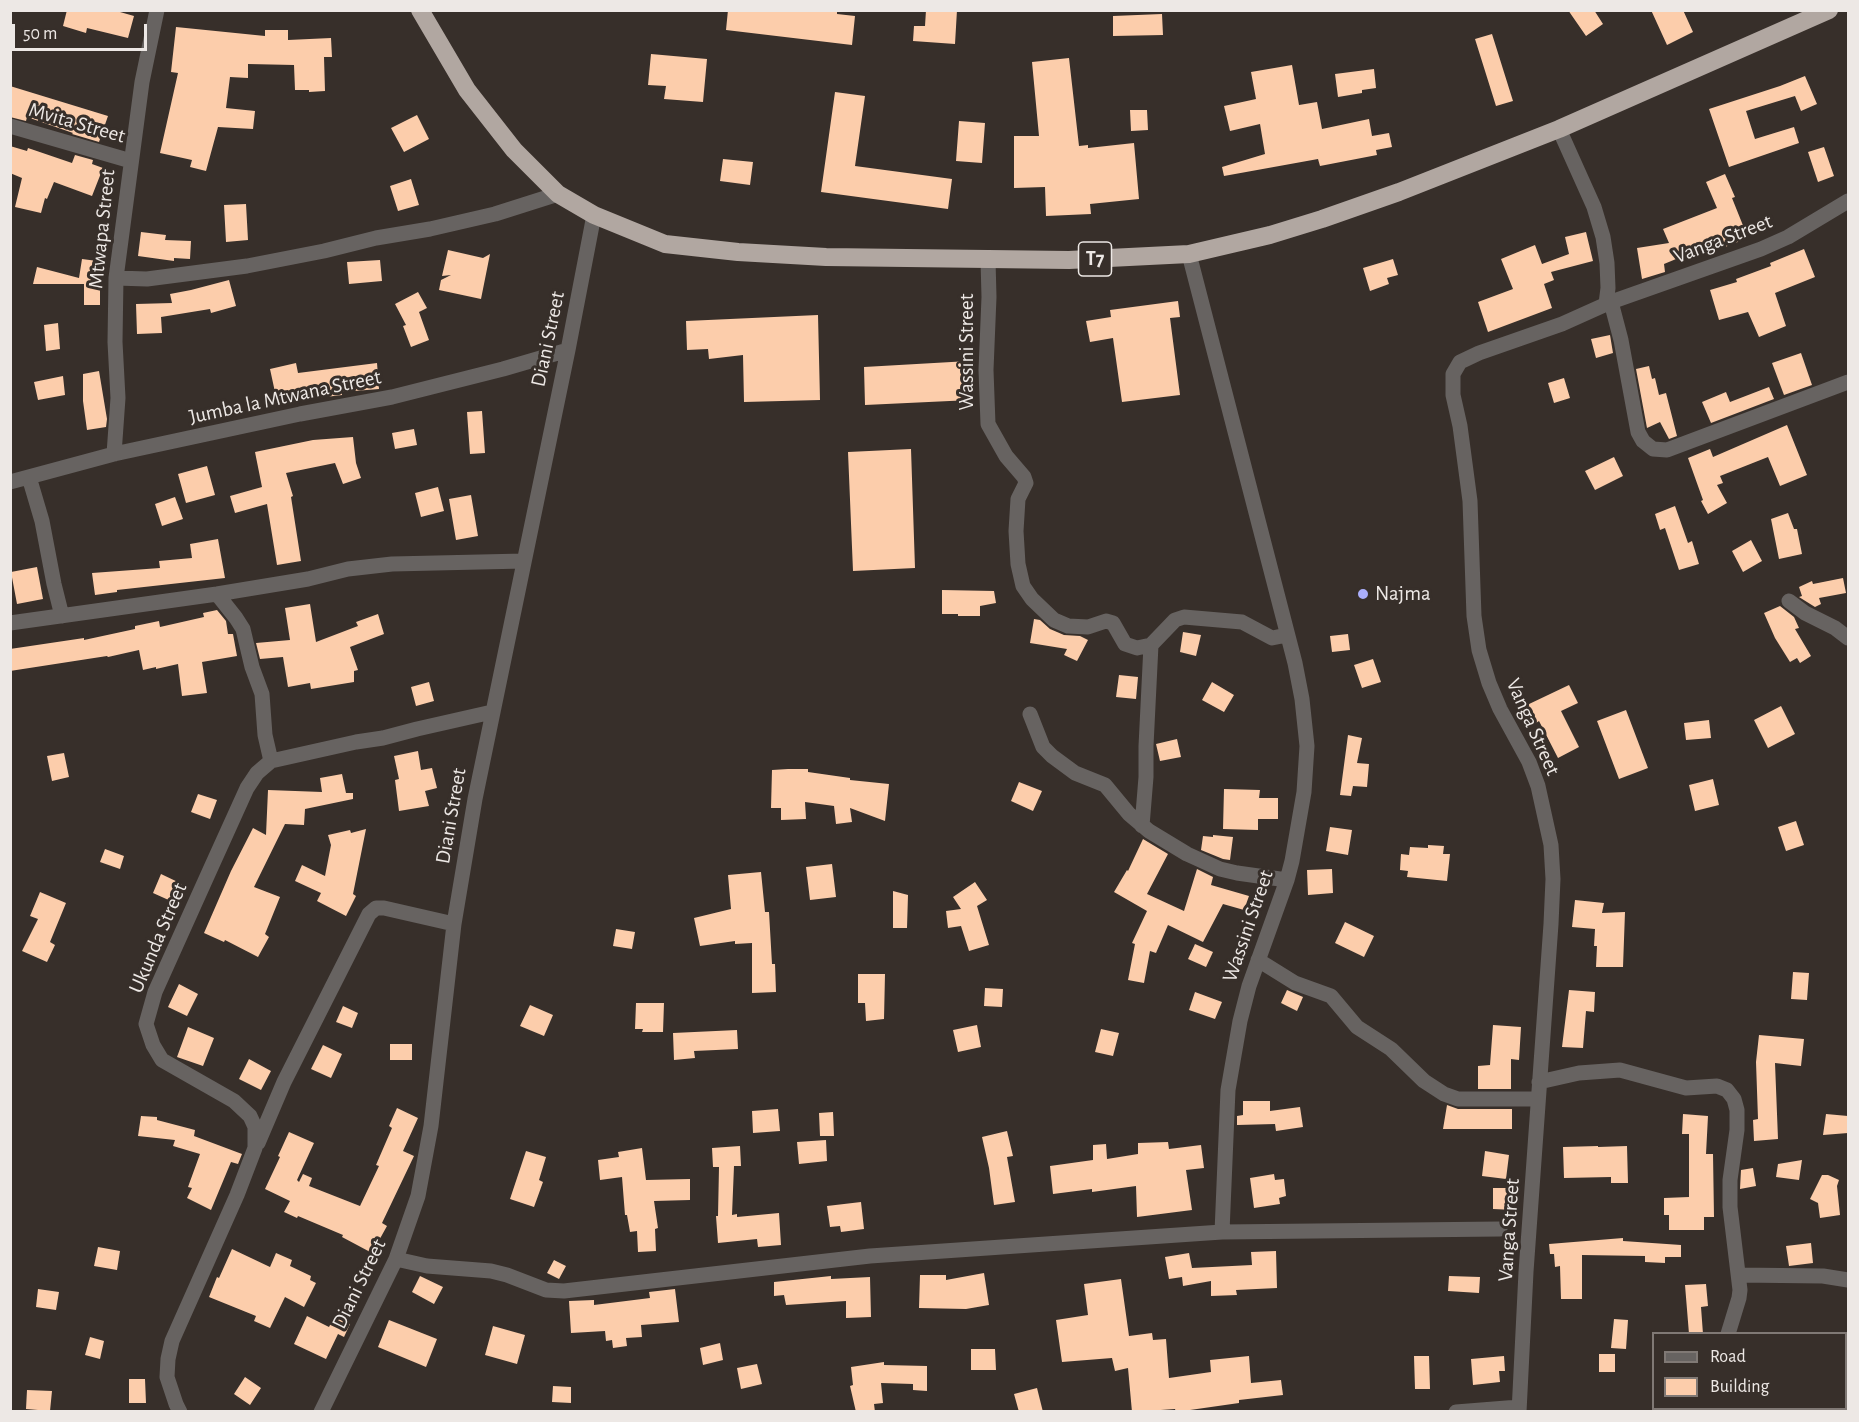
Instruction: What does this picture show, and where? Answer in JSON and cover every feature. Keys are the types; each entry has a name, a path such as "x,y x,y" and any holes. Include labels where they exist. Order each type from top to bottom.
{"highway":[{"name":"T7","path":"420,10 467,90 514,150 558,194 594,215 665,244 738,252 826,257 988,260 1069,260 1189,254 1270,235 1399,192 1558,129 1829,10"}],"street":[{"name":"Mtwapa Street","path":"114,454 118,398 115,342 116,278 142,82 157,10"},
{"name":"Mvita Street","path":"10,126 131,161"},
{"path":"1558,129 1594,207 1603,237 1609,303 1621,340 1638,432 1643,441 1653,449 1667,450 1848,382"},
{"path":"116,278 147,279 247,266 324,251 376,237 430,229 484,217 558,194"},
{"name":"Vanga Street","path":"1519,1409 1551,924 1553,879 1551,845 1540,794 1529,762 1500,709 1479,650 1474,616 1470,501 1460,426 1453,395 1453,374 1460,362 1479,353 1562,324 1609,303 1761,249 1788,237 1848,201"},
{"name":"Diani Street","path":"321,1412 396,1259 418,1196 431,1126 454,924 475,799 594,215"},
{"name":"Wassini Street","path":"1189,254 1276,583 1302,699 1307,746 1300,820 1287,880 1249,986 1240,1021 1228,1090 1222,1232"},
{"name":"Wassini Street","path":"988,260 986,370 988,424 1006,456 1024,477 1026,483 1018,499 1016,531 1018,564 1023,586 1032,599 1060,624 1088,627 1110,621 1116,625 1125,644 1137,648 1151,645"},
{"name":"Jumba la Mtwana Street","path":"10,482 114,454 300,414 392,397 568,350"},
{"path":"29,477 42,521 62,616"},
{"path":"10,623 217,594 308,579 348,569 392,564 524,561"},
{"path":"217,594 243,629 252,667 262,694 265,735 271,761 492,712"},
{"path":"1789,601 1798,609 1835,628 1848,638"},
{"path":"1142,826 1151,645 1175,620 1184,617 1242,622 1272,638 1287,635"},
{"path":"1030,714 1043,747 1052,756 1075,773 1105,785 1142,826 1205,863 1237,873 1287,880"},
{"name":"Ukunda Street","path":"180,1412 167,1377 172,1341 255,1148 255,1127 250,1116 234,1101 162,1060 153,1045 146,1024 155,992 247,788 257,773 271,761"},
{"path":"255,1148 285,1082 369,914 376,908 384,908 454,924"},
{"path":"1258,960 1295,983 1331,996 1357,1027 1392,1049 1424,1081 1444,1094 1458,1099 1538,1099"},
{"path":"1539,1082 1579,1073 1620,1070 1686,1088 1717,1086 1727,1090 1734,1099 1737,1110 1737,1130 1730,1180 1730,1207 1739,1275 1739,1298 1729,1332"},
{"path":"396,1259 427,1266 491,1271 546,1290 564,1291 870,1256 1222,1232 1500,1228"},
{"path":"1739,1275 1824,1276 1848,1280"},
{"path":"1456,1412 1519,1409"}],"building":[{"path":"67,10 113,10 134,16 128,38 87,28 86,33 63,26"},
{"path":"728,10 837,10 837,14 855,16 852,45 726,30"},
{"path":"926,10 957,10 955,44 913,41 914,26 925,26"},
{"path":"1568,10 1594,10 1603,24 1586,36"},
{"path":"1651,10 1683,10 1693,32 1667,45"},
{"path":"1162,14 1163,35 1113,36 1113,16"},
{"path":"176,27 265,36 265,30 288,30 288,40 331,38 332,57 324,57 325,91 295,90 294,65 248,64 248,78 230,77 226,108 255,111 253,129 218,127 206,171 190,167 192,160 160,153 178,73 171,72"},
{"path":"1492,34 1513,101 1496,106 1475,39"},
{"path":"651,54 707,59 703,102 664,99 666,86 648,85"},
{"path":"1069,58 1079,146 1088,145 1088,148 1134,143 1139,199 1090,204 1091,214 1046,216 1045,187 1014,188 1014,136 1039,136 1032,62"},
{"path":"1292,65 1299,105 1317,102 1322,129 1369,119 1372,136 1389,133 1392,147 1376,150 1377,155 1320,166 1318,159 1224,176 1222,167 1265,154 1260,124 1230,131 1224,106 1256,99 1251,72"},
{"path":"1374,69 1376,88 1338,97 1335,74"},
{"path":"1805,76 1817,104 1801,111 1795,96 1746,111 1755,139 1794,127 1799,143 1729,167 1709,109"},
{"path":"10,86 108,116 99,142 27,117 26,121 10,117"},
{"path":"835,92 865,96 855,166 952,179 948,209 821,192"},
{"path":"1130,110 1147,110 1148,130 1131,131"},
{"path":"417,115 429,139 404,152 391,128"},
{"path":"959,121 985,123 982,163 956,161"},
{"path":"10,146 27,151 28,148 72,163 75,155 93,160 92,164 103,168 92,196 54,182 47,199 45,198 41,213 15,207 22,178 10,173"},
{"path":"1824,147 1834,176 1818,182 1808,152"},
{"path":"723,159 753,162 750,185 720,181"},
{"path":"1725,174 1748,238 1725,247 1722,240 1664,264 1665,272 1642,279 1637,248 1669,243 1663,229 1717,208 1706,182"},
{"path":"411,179 419,205 398,211 390,186"},
{"path":"246,204 248,240 226,242 224,205"},
{"path":"141,232 166,235 165,240 191,241 190,259 174,258 174,261 138,256"},
{"path":"1586,232 1593,261 1551,272 1554,280 1544,284 1552,308 1488,332 1478,302 1513,289 1501,259 1535,245 1542,264 1569,254 1565,237"},
{"path":"1804,249 1815,277 1775,293 1786,326 1759,337 1748,312 1719,320 1710,290 1737,282 1736,279 1771,266 1770,263"},
{"path":"448,250 483,258 490,254 481,299 439,290 441,280 451,275 442,276"},
{"path":"82,259 105,262 100,286 100,305 84,305 84,284 33,284 37,267 79,278"},
{"path":"1393,259 1398,275 1387,278 1389,284 1370,291 1363,268"},
{"path":"380,260 382,281 349,284 347,262"},
{"path":"229,280 236,306 211,313 210,309 161,317 162,333 137,334 136,304 172,303 170,294"},
{"path":"418,292 427,308 419,312 429,340 411,347 403,326 406,325 395,304"},
{"path":"1178,301 1180,317 1170,318 1180,395 1122,402 1113,338 1090,342 1086,321 1111,317 1110,310"},
{"path":"818,315 820,400 744,402 743,355 709,359 708,349 687,350 686,321"},
{"path":"58,323 60,349 46,351 44,325"},
{"path":"1610,335 1613,353 1596,358 1591,339"},
{"path":"1801,353 1812,385 1784,395 1772,363"},
{"path":"969,361 971,400 865,405 864,367"},
{"path":"296,363 298,373 377,363 379,389 342,392 342,395 278,406 270,369"},
{"path":"1649,366 1659,395 1666,393 1677,436 1669,439 1660,422 1647,428 1636,369"},
{"path":"99,371 107,419 106,427 87,430 83,401 83,374"},
{"path":"63,376 65,395 38,400 34,382"},
{"path":"1564,378 1570,398 1554,403 1548,383"},
{"path":"1769,387 1774,399 1711,423 1702,402 1726,392 1730,402"},
{"path":"482,411 485,453 470,454 467,412"},
{"path":"1787,425 1807,475 1780,486 1768,457 1720,476 1723,483 1717,485 1727,503 1708,514 1701,501 1703,500 1688,458 1710,449 1713,457"},
{"path":"414,429 417,445 395,449 392,433"},
{"path":"353,437 356,463 361,478 343,484 335,463 286,473 293,496 291,497 301,561 277,565 267,504 235,513 230,496 262,487 255,452 313,440"},
{"path":"911,449 915,568 853,571 848,452"},
{"path":"1614,457 1623,476 1595,490 1585,471"},
{"path":"207,466 215,495 186,503 178,474"},
{"path":"438,487 444,511 421,517 415,493"},
{"path":"471,495 478,536 456,540 449,499"},
{"path":"175,497 183,519 162,526 155,504"},
{"path":"1675,506 1688,543 1692,541 1699,564 1679,570 1665,528 1660,530 1655,514"},
{"path":"1788,513 1794,529 1797,529 1802,554 1779,559 1771,519"},
{"path":"218,539 225,578 117,590 117,592 95,595 92,573 160,568 159,561 192,558 190,544"},
{"path":"1751,540 1762,561 1743,572 1732,551"},
{"path":"37,567 43,599 17,604 11,572"},
{"path":"1843,578 1846,593 1819,598 1821,604 1815,607 1799,597 1802,596 1799,587 1812,581 1813,584"},
{"path":"942,590 994,591 996,603 980,606 980,616 942,614"},
{"path":"310,604 316,642 358,626 356,622 378,614 384,634 350,647 358,670 354,671 354,682 311,689 310,683 288,687 283,657 260,659 256,643 290,640 285,608"},
{"path":"1780,606 1794,617 1799,628 1795,629 1811,656 1800,663 1797,658 1790,662 1775,638 1764,613"},
{"path":"217,610 226,621 228,634 233,634 237,656 202,662 207,693 182,696 178,664 143,670 139,650 108,657 10,671 10,649 84,638 84,640 135,629 135,626 159,621 160,627 204,617 203,613"},
{"path":"1034,619 1040,620 1050,629 1064,635 1080,636 1088,640 1077,661 1064,655 1067,649 1030,643"},
{"path":"1183,632 1201,635 1196,656 1180,652"},
{"path":"1348,634 1350,650 1332,652 1330,636"},
{"path":"1373,659 1381,682 1362,688 1354,665"},
{"path":"1119,675 1138,677 1136,699 1116,697"},
{"path":"429,682 434,701 416,706 411,687"},
{"path":"1212,682 1234,695 1224,712 1202,700"},
{"path":"1569,685 1578,703 1561,711 1579,747 1558,758 1539,721 1536,723 1527,705"},
{"path":"1781,706 1795,734 1768,748 1754,720"},
{"path":"1626,710 1648,768 1619,779 1597,721"},
{"path":"1709,720 1711,738 1686,740 1684,723"},
{"path":"1348,735 1362,738 1357,763 1369,764 1367,787 1353,786 1351,796 1340,795"},
{"path":"1177,739 1181,757 1160,761 1156,744"},
{"path":"418,751 421,770 432,768 437,788 425,791 429,806 399,811 395,780 399,779 394,756"},
{"path":"64,753 69,777 52,781 47,756"},
{"path":"808,769 808,772 850,778 850,780 889,784 885,821 850,808 852,822 836,824 834,806 805,802 806,819 781,820 781,808 771,808 772,770"},
{"path":"342,774 346,793 353,793 353,799 305,809 304,825 285,824 254,887 280,897 265,934 269,937 258,957 225,940 224,942 204,933 253,828 266,835 268,790 322,792 320,778"},
{"path":"1713,779 1719,805 1695,811 1689,785"},
{"path":"1019,782 1042,791 1033,811 1011,801"},
{"path":"1224,789 1260,790 1259,798 1278,798 1278,819 1258,819 1258,830 1223,829"},
{"path":"198,794 217,800 210,819 191,812"},
{"path":"1796,821 1804,845 1786,851 1778,827"},
{"path":"1330,827 1352,830 1348,855 1326,851"},
{"path":"366,829 353,894 356,896 346,916 317,901 321,893 295,881 302,865 325,876 331,845 328,835"},
{"path":"1213,835 1233,837 1230,860 1201,850 1203,836 1213,837"},
{"path":"1143,839 1168,854 1147,894 1184,911 1197,869 1213,877 1211,885 1249,896 1244,910 1223,904 1203,942 1168,925 1156,953 1150,951 1144,983 1128,980 1135,944 1132,943 1147,911 1114,892 1128,871"},
{"path":"1428,845 1444,846 1443,854 1450,854 1447,881 1407,877 1408,871 1400,870 1401,854 1409,855 1410,847 1428,848"},
{"path":"105,849 124,856 120,869 100,862"},
{"path":"832,864 836,897 810,900 806,867"},
{"path":"1332,869 1333,893 1308,895 1307,870"},
{"path":"761,872 765,912 769,912 776,992 752,993 752,943 735,944 735,941 700,946 694,918 731,909 728,875"},
{"path":"161,874 182,884 173,902 153,893"},
{"path":"975,882 987,900 977,906 989,945 969,951 961,926 948,928 946,911 961,909 953,897"},
{"path":"893,891 908,895 907,928 893,928"},
{"path":"40,892 66,903 50,942 55,945 47,962 22,951 38,919 30,916"},
{"path":"1575,900 1604,903 1602,913 1625,912 1623,967 1596,967 1595,929 1572,927"},
{"path":"1345,922 1374,936 1364,957 1335,943"},
{"path":"616,929 635,932 632,949 613,946"},
{"path":"1195,944 1213,952 1206,967 1188,959"},
{"path":"1793,972 1809,973 1807,1000 1791,999"},
{"path":"858,974 885,974 884,1019 866,1021 865,1003 858,1003"},
{"path":"179,984 198,994 187,1016 168,1007"},
{"path":"985,988 1003,989 1002,1007 984,1006"},
{"path":"1287,990 1303,997 1297,1011 1281,1003"},
{"path":"1569,990 1595,992 1594,1012 1586,1011 1583,1048 1562,1047"},
{"path":"1195,992 1222,1002 1215,1019 1189,1010"},
{"path":"636,1003 664,1003 663,1032 642,1032 643,1029 635,1029"},
{"path":"530,1005 553,1015 544,1036 520,1026"},
{"path":"343,1006 358,1013 352,1028 336,1022"},
{"path":"977,1025 981,1047 958,1052 953,1030"},
{"path":"1493,1025 1521,1027 1519,1060 1511,1059 1511,1089 1478,1089 1478,1066 1490,1065"},
{"path":"188,1027 214,1038 203,1066 177,1057"},
{"path":"1101,1029 1119,1033 1113,1056 1095,1052"},
{"path":"737,1030 738,1049 694,1051 695,1058 674,1060 673,1033"},
{"path":"1759,1035 1804,1039 1801,1066 1775,1063 1778,1139 1754,1141 1753,1120 1758,1119 1756,1062"},
{"path":"390,1044 412,1044 412,1060 390,1060"},
{"path":"323,1045 342,1054 331,1078 311,1069"},
{"path":"249,1059 271,1071 261,1090 239,1079"},
{"path":"1243,1101 1270,1101 1270,1111 1300,1107 1303,1127 1276,1131 1275,1124 1237,1125 1237,1116 1243,1115"},
{"path":"1447,1105 1458,1109 1512,1109 1512,1129 1443,1129"},
{"path":"397,1108 418,1118 403,1151 414,1156 382,1223 387,1226 372,1253 342,1237 343,1235 284,1212 290,1201 265,1189 289,1132 314,1143 297,1180 299,1182 303,1174 312,1178 309,1186 360,1206 379,1166 376,1165 392,1128 389,1126"},
{"path":"778,1109 780,1131 753,1133 752,1111"},
{"path":"833,1112 834,1136 820,1136 819,1113"},
{"path":"1683,1114 1708,1116 1706,1154 1713,1154 1714,1217 1704,1217 1704,1230 1669,1230 1669,1215 1664,1215 1664,1198 1689,1197 1689,1134 1682,1134"},
{"path":"1826,1114 1848,1116 1848,1133 1823,1135"},
{"path":"141,1116 157,1117 157,1120 195,1130 194,1136 242,1154 238,1164 231,1162 211,1210 187,1198 192,1188 188,1187 200,1154 173,1146 175,1140 138,1136"},
{"path":"1007,1131 1013,1156 1007,1157 1015,1202 994,1205 982,1137"},
{"path":"826,1140 827,1161 799,1164 797,1142"},
{"path":"1168,1142 1169,1149 1201,1145 1204,1168 1186,1170 1192,1210 1137,1217 1136,1186 1053,1194 1050,1166 1093,1160 1093,1145 1106,1144 1107,1159 1138,1154 1138,1143"},
{"path":"740,1146 741,1166 734,1166 732,1215 737,1214 737,1217 779,1213 781,1245 758,1247 757,1239 718,1243 716,1216 718,1216 719,1167 713,1167 712,1148"},
{"path":"1627,1146 1628,1183 1611,1183 1611,1177 1564,1178 1563,1147"},
{"path":"642,1148 646,1180 690,1179 690,1200 654,1201 658,1228 655,1229 656,1251 638,1252 637,1231 630,1232 627,1215 625,1215 622,1177 600,1180 598,1160 619,1157 618,1152"},
{"path":"526,1151 546,1157 539,1180 543,1182 534,1207 510,1199"},
{"path":"1485,1151 1509,1155 1506,1179 1482,1176"},
{"path":"1802,1160 1799,1180 1776,1177 1778,1164"},
{"path":"1753,1168 1756,1186 1740,1189 1741,1170"},
{"path":"1274,1174 1275,1180 1284,1179 1286,1196 1279,1198 1280,1204 1254,1208 1250,1178"},
{"path":"1822,1175 1839,1180 1837,1186 1840,1215 1820,1218 1818,1203 1810,1199"},
{"path":"1493,1188 1515,1188 1515,1210 1493,1209"},
{"path":"861,1202 864,1229 841,1232 840,1226 830,1227 827,1206"},
{"path":"1623,1238 1623,1241 1681,1245 1681,1257 1665,1257 1665,1263 1645,1262 1645,1256 1582,1255 1582,1299 1561,1299 1560,1266 1555,1267 1554,1254 1550,1254 1549,1244"},
{"path":"1811,1243 1813,1263 1789,1266 1786,1246"},
{"path":"98,1247 120,1251 117,1270 94,1266"},
{"path":"232,1249 270,1267 276,1253 292,1260 290,1266 311,1276 310,1280 316,1283 304,1307 285,1297 270,1328 254,1321 256,1316 209,1297"},
{"path":"1276,1251 1277,1288 1236,1290 1237,1295 1211,1296 1211,1281 1183,1286 1182,1277 1169,1279 1165,1257 1189,1253 1192,1268 1252,1265 1251,1252"},
{"path":"554,1260 566,1266 559,1279 547,1273"},
{"path":"984,1273 989,1305 966,1309 919,1308 920,1275 946,1275 946,1280"},
{"path":"420,1276 443,1287 434,1304 412,1292"},
{"path":"831,1276 831,1279 870,1277 871,1317 846,1318 846,1301 786,1305 784,1295 774,1296 774,1282"},
{"path":"1449,1276 1480,1277 1479,1293 1448,1291"},
{"path":"1121,1279 1129,1336 1152,1333 1153,1340 1166,1339 1169,1378 1211,1372 1210,1360 1249,1356 1251,1383 1281,1380 1283,1395 1239,1400 1239,1403 1176,1412 1175,1409 1132,1412 1128,1368 1115,1371 1112,1358 1062,1362 1056,1320 1088,1315 1084,1284"},
{"path":"1706,1284 1708,1306 1701,1307 1703,1332 1689,1332 1685,1285"},
{"path":"38,1289 59,1292 56,1310 36,1307"},
{"path":"675,1289 679,1322 641,1325 642,1337 626,1338 627,1346 613,1348 612,1340 606,1341 605,1331 571,1333 569,1301 594,1300 594,1305 650,1298 649,1292"},
{"path":"307,1316 329,1327 334,1317 350,1324 344,1337 338,1334 326,1359 294,1344"},
{"path":"1614,1319 1628,1320 1626,1349 1611,1348"},
{"path":"389,1320 437,1339 426,1367 378,1347"},
{"path":"493,1326 525,1335 517,1364 485,1355"},
{"path":"90,1337 104,1341 100,1359 85,1355"},
{"path":"720,1343 723,1360 703,1365 700,1348"},
{"path":"971,1349 995,1349 996,1370 971,1370"},
{"path":"1599,1354 1615,1354 1615,1372 1599,1372"},
{"path":"1414,1356 1429,1356 1430,1389 1415,1389"},
{"path":"1504,1356 1505,1371 1499,1371 1500,1382 1473,1385 1471,1359"},
{"path":"884,1362 884,1365 927,1366 927,1391 913,1390 913,1384 881,1383 883,1403 874,1404 875,1412 856,1412 850,1386 853,1385 851,1367"},
{"path":"757,1364 762,1384 741,1389 737,1368"},
{"path":"245,1377 261,1388 250,1405 234,1394"},
{"path":"129,1379 145,1379 146,1403 129,1403"},
{"path":"553,1386 571,1387 571,1403 552,1402"},
{"path":"1037,1388 1043,1412 1019,1412 1014,1394"},
{"path":"27,1390 52,1391 50,1411 26,1409"}],"place":[{"name":"Najma","path":"1363,594"}]}
